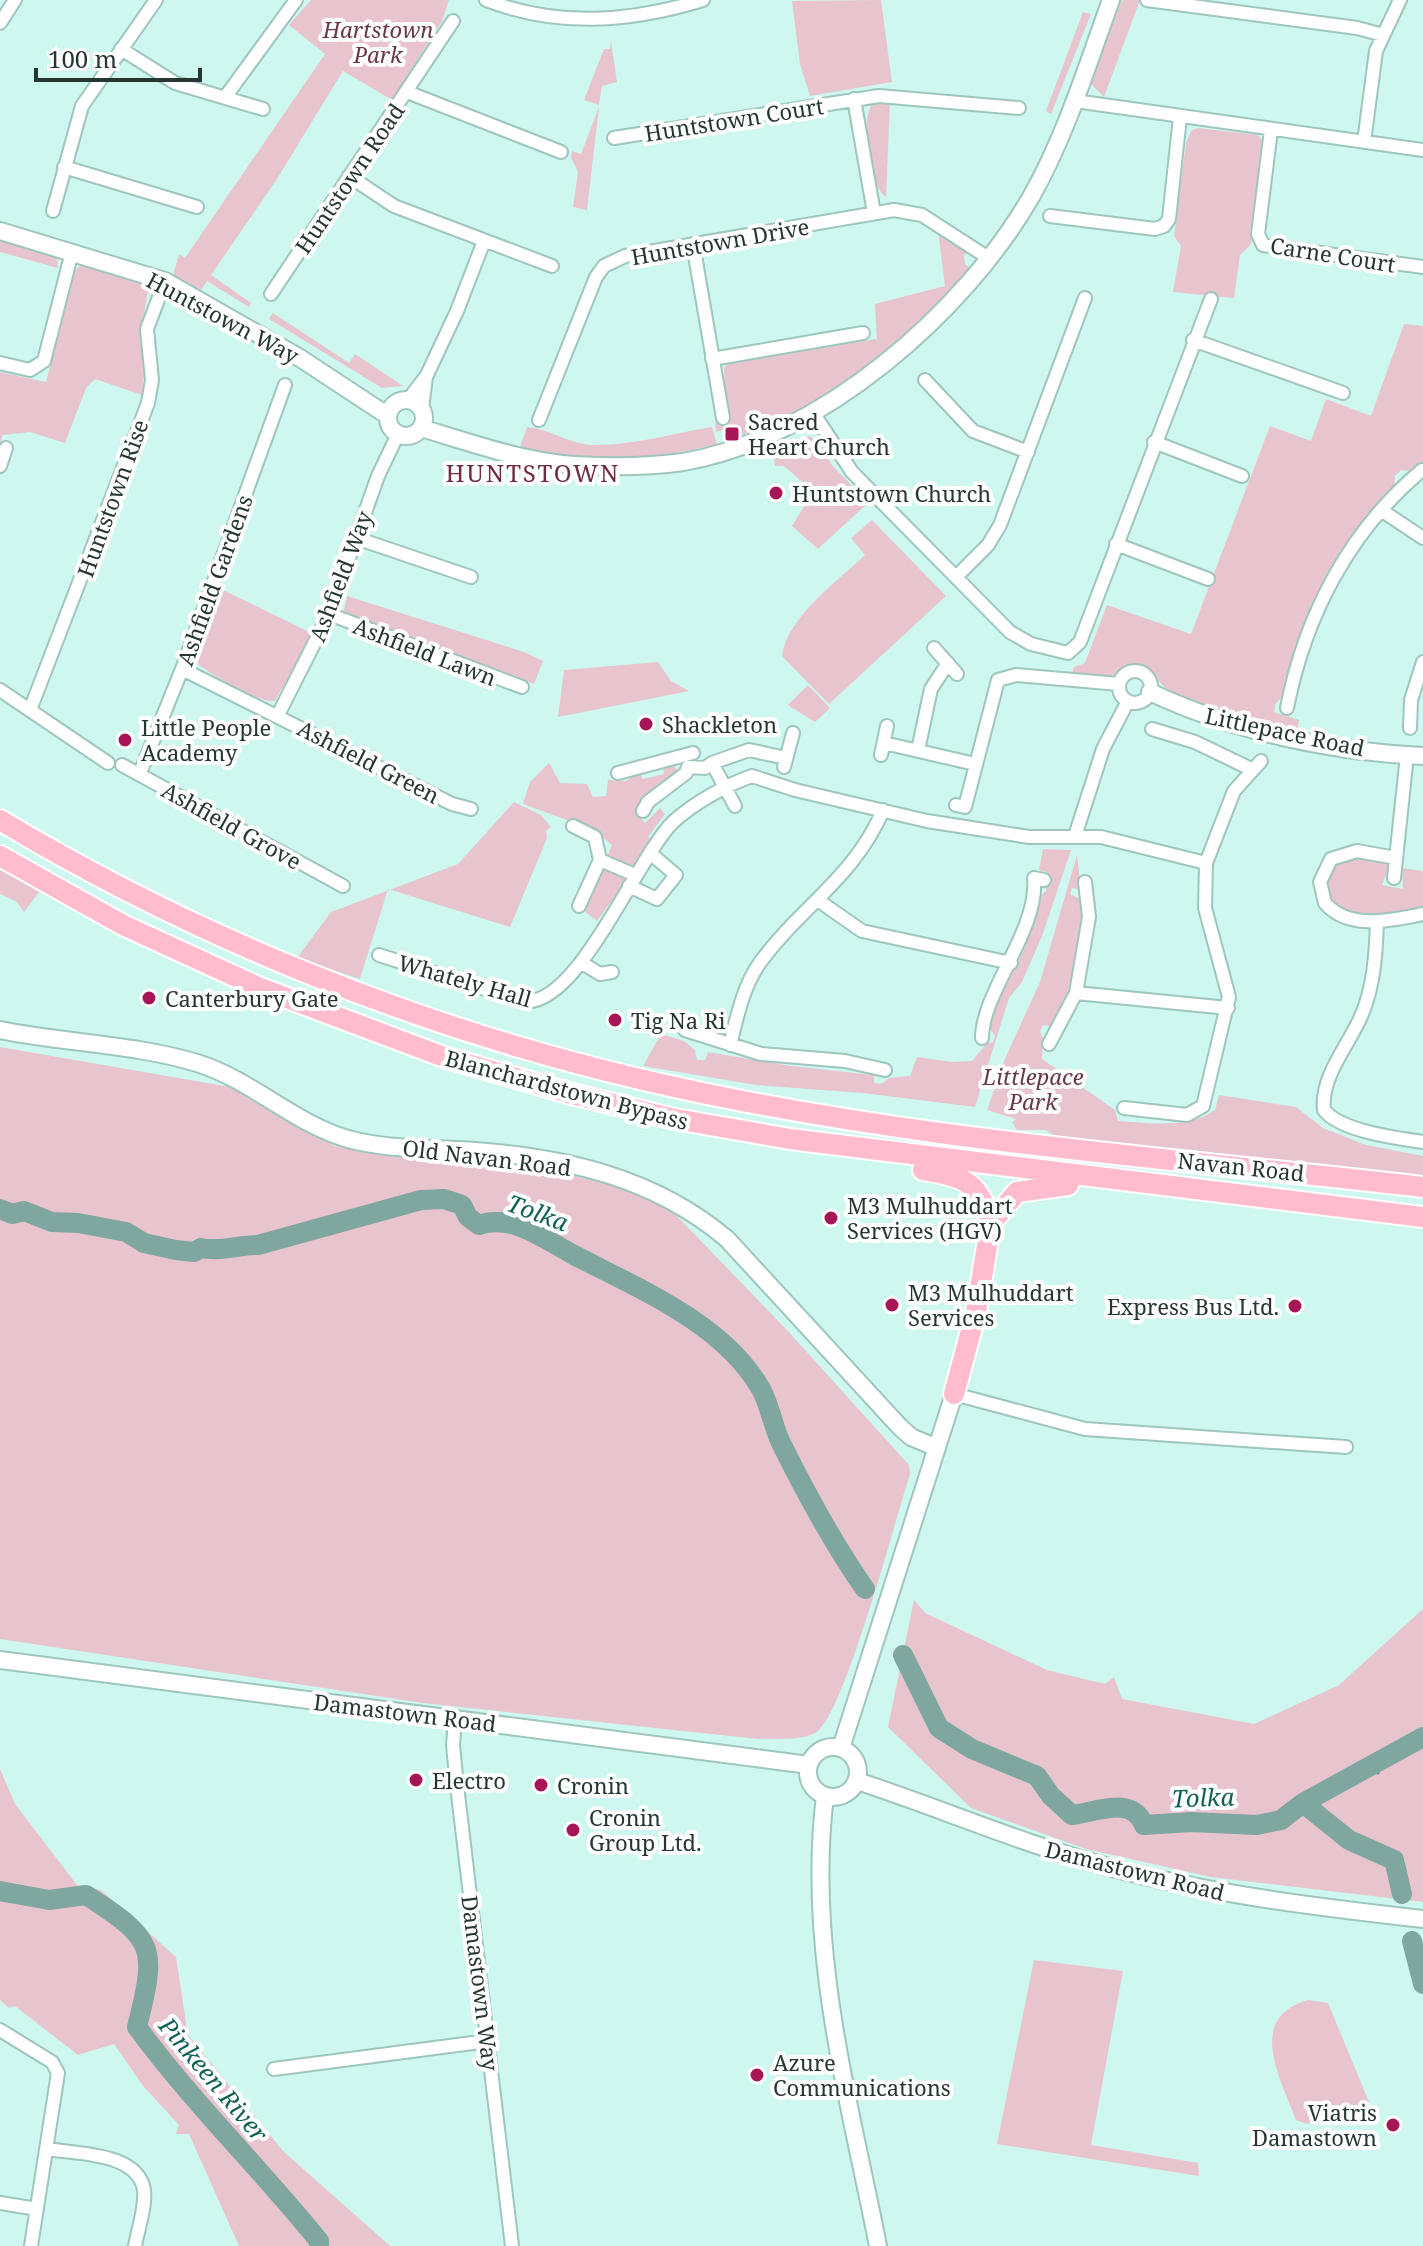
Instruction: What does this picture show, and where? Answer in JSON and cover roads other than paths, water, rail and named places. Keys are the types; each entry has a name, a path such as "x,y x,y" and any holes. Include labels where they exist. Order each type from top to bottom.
{"highway":[{"name":"Blanchardstown Bypass","path":"0,820 115,883 271,957 483,1035 647,1081 771,1106 904,1128 1058,1146"},
{"name":"Blanchardstown Bypass","path":"0,856 123,925 196,960 370,1031 479,1068 670,1118 790,1139 992,1167 1173,1186"},
{"path":"479,1068 557,1097 666,1124 959,1178 975,1186 984,1198 991,1223 976,1312 954,1394"},
{"name":"Navan Road","path":"1058,1146 1423,1187"},
{"path":"991,1223 1009,1198 1038,1187 1058,1184 1119,1190 1173,1186"},
{"name":"Navan Road","path":"1173,1186 1423,1217"}],"street":[{"path":"0,23 15,0"},
{"path":"226,96 296,0"},
{"path":"486,0 542,15 604,21 631,18 703,0"},
{"path":"421,428 530,460 632,466 706,456 764,436 812,411 886,363 915,339 965,290 990,259 1031,195 1075,101 1111,0"},
{"path":"1147,0 1357,28 1383,35"},
{"path":"1364,142 1376,51 1400,0"},
{"path":"53,211 82,106 151,2"},
{"name":"Huntstown Road","path":"271,294 453,21"},
{"path":"121,49 175,83 263,109"},
{"path":"407,92 561,152"},
{"name":"Huntstown Court","path":"614,138 854,99 902,95 1019,108"},
{"name":"Huntstown Court","path":"854,99 874,213"},
{"path":"1075,101 1423,150"},
{"path":"1050,216 1155,229 1164,226 1169,219 1180,117"},
{"name":"Carne Court","path":"1271,130 1258,234 1263,245 1423,267"},
{"path":"64,167 197,207"},
{"path":"349,176 394,206 552,266"},
{"name":"Huntstown Drive","path":"539,420 590,289 604,266 625,256 894,210 922,215 990,259"},
{"name":"Huntstown Way","path":"0,231 165,281 300,358 382,412 389,412"},
{"path":"415,404 457,312 484,241"},
{"path":"693,244 723,418"},
{"path":"0,363 30,370 44,361 72,252"},
{"name":"Huntstown Rise","path":"30,710 148,403 152,380 147,329 165,281"},
{"path":"957,576 993,539 1085,298"},
{"path":"812,411 852,472 1010,632 1031,644 1068,653 1080,642 1211,299"},
{"path":"712,359 863,333"},
{"path":"1193,340 1343,393"},
{"path":"925,380 973,431 1028,452"},
{"name":"Ashfield Gardens","path":"140,773 182,669 285,385"},
{"path":"396,403 415,404 424,418 421,428 413,435 398,434 390,427 389,412 396,403"},
{"name":"Ashfield Way","path":"278,715 329,614 398,434"},
{"path":"1154,442 1242,476"},
{"path":"0,466 6,448"},
{"path":"1287,708 1303,638 1315,611 1357,541 1381,510 1422,470"},
{"path":"1381,510 1423,538"},
{"path":"356,538 471,577"},
{"path":"1116,544 1208,579"},
{"name":"Ashfield Lawn","path":"329,614 522,687"},
{"path":"918,750 931,689 952,668 934,648"},
{"path":"1410,728 1411,700 1423,662"},
{"name":"Ashfield Green","path":"182,669 452,804 471,809"},
{"path":"1129,672 1139,672 1149,680 1150,692 1142,701 1128,701 1121,695 1119,684 1129,672"},
{"path":"956,805 965,807 998,680 1016,675 1119,684"},
{"path":"0,690 108,763"},
{"name":"Littlepace Road","path":"1150,692 1234,724 1415,756"},
{"path":"1075,836 1103,749 1128,701"},
{"path":"887,726 883,749 918,750 975,764"},
{"path":"1124,1108 1187,1115 1198,1112 1203,1106 1211,1063 1228,1008 1227,984 1205,908 1206,863 1224,811 1256,765 1152,729"},
{"path":"677,757 688,767 705,768 749,750 785,763 793,733"},
{"path":"618,773 693,753"},
{"path":"1394,878 1415,756"},
{"path":"712,763 735,806"},
{"name":"Ashfield Grove","path":"122,765 343,886"},
{"path":"643,811 648,802 686,773 688,767"},
{"path":"612,972 600,974 582,963 650,853 674,821 725,789 757,776 795,790 829,795 883,810 1016,835 1075,836 1131,842 1206,863"},
{"path":"730,1045 740,1006 759,965 854,861 883,810"},
{"path":"573,826 595,837 600,860 579,906"},
{"path":"1396,858 1348,851 1331,859 1322,875 1322,894 1331,910 1377,922 1423,914"},
{"path":"600,860 657,899 676,875 650,853"},
{"path":"982,1038 986,1013 1011,963 1034,878 1044,880"},
{"path":"1049,1044 1076,993 1088,928 1082,889"},
{"path":"819,901 862,931 1011,963"},
{"path":"1377,922 1372,974 1364,1010 1327,1082 1322,1096 1324,1110 1336,1121 1384,1136 1423,1142"},
{"name":"Whately Hall","path":"379,955 536,1003 567,981 582,963"},
{"path":"1076,993 1228,1008"},
{"name":"Old Navan Road","path":"0,1030 197,1063 241,1082 314,1127 350,1139 525,1157 619,1176 649,1188 696,1214 727,1239 899,1426 911,1437 937,1448"},
{"path":"685,1030 698,1041 730,1045 761,1054 845,1061 885,1070"},
{"path":"841,1748 954,1394 1085,1429 1346,1447"},
{"name":"Damastown Road","path":"0,1660 809,1765"},
{"name":"Damastown Way","path":"455,1720 453,1745 457,1786 512,2246"},
{"path":"841,1748 856,1760 857,1781 848,1793 825,1796 811,1785 809,1765 818,1751 841,1748"},
{"name":"Damastown Road","path":"857,1781 1047,1849 1132,1873 1229,1894 1423,1919"},
{"path":"825,1796 819,1884 822,1947 878,2246"},
{"path":"0,2030 56,2067 59,2079 31,2246"},
{"path":"274,2069 488,2041"},
{"path":"47,2149 118,2161 134,2171 144,2190 135,2246"},
{"path":"0,2203 37,2209"}],"waterway":[{"name":"Tolka","path":"0,1209 12,1214 24,1211 52,1222 78,1223 126,1232 144,1243 194,1252 201,1248 258,1245 421,1200 444,1199 462,1205 468,1217 479,1225 504,1223 529,1230 678,1310 725,1345 745,1366 761,1389 780,1440 811,1501 865,1589"},
{"name":"Tolka","path":"903,1655 939,1728 972,1749 1037,1776 1051,1796 1072,1815 1123,1808 1139,1816 1144,1825 1191,1822 1257,1825 1281,1820 1303,1803 1423,1737"},
{"path":"1374,1765 1378,1773"},
{"name":"Pinkeen River","path":"1303,1803 1349,1840 1394,1860 1402,1894"},
{"name":"Pinkeen River","path":"0,1891 49,1900 86,1895 138,1935 148,1962 137,2027 297,2214 319,2241 319,2246"},
{"name":"Pinkeen River","path":"1412,1941 1423,1984"}],"place":[{"name":"Sacred Heart Church","path":"732,434"},
{"name":"Huntstown Church","path":"776,493"},
{"name":"Shackleton","path":"646,724"},
{"name":"Little People Academy","path":"125,740"},
{"name":"Canterbury Gate","path":"149,998"},
{"name":"Tig Na Ri","path":"615,1020"},
{"name":"M3 Mulhuddart Services (HGV)","path":"831,1218"},
{"name":"M3 Mulhuddart Services","path":"892,1305"},
{"name":"Express Bus Ltd.","path":"1295,1306"},
{"name":"Electro","path":"416,1780"},
{"name":"Cronin","path":"541,1785"},
{"name":"Cronin Group Ltd.","path":"573,1830"},
{"name":"Azure Communications","path":"757,2075"},
{"name":"Viatris Damastown","path":"1393,2125"}],"district":[{"name":"HUNTSTOWN","path":"533,472"}],"park label":[{"name":"Hartstown Park","path":"378,42"},
{"name":"Littlepace Park","path":"1033,1088"}]}
